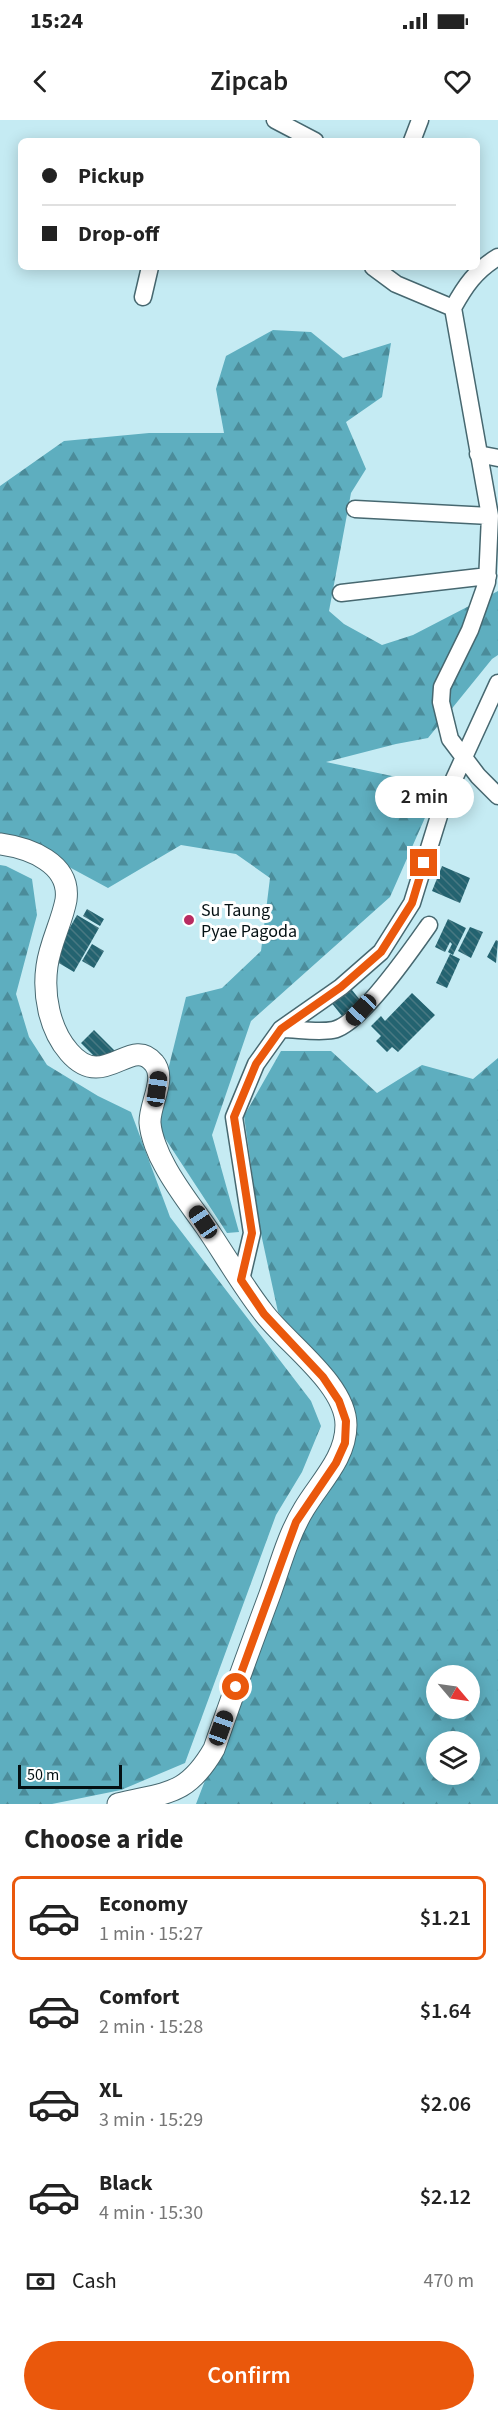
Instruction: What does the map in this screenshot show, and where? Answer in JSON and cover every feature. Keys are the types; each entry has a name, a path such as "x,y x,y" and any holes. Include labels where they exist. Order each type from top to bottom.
{"main road":[{"path":"0,844 36,852 54,866 63,881 66,898 47,964 46,993 51,1018 68,1052 94,1067 109,1067 128,1056 140,1053 149,1057 158,1066 159,1076 150,1122 152,1134 164,1165 264,1314 323,1377 339,1401 346,1421 345,1443 336,1463 296,1522 214,1749 191,1781 175,1790 118,1804"}],"street":[{"path":"275,120 309,138"},
{"path":"413,138 420,120"},
{"path":"480,269 498,257"},
{"path":"144,297 149,270"},
{"path":"380,270 396,284 453,308"},
{"path":"479,270 467,283 453,308 490,516 488,576 470,630 442,687 441,702 450,739 478,776 498,796"},
{"path":"478,454 498,458"},
{"path":"355,509 490,516"},
{"path":"341,592 488,576"},
{"path":"241,1280 252,1233 234,1117 256,1064 281,1029 341,987 381,952 412,903 443,803 498,683"},
{"path":"281,1029 332,1030 347,1025 388,980 429,925"}],"green space":[{"path":"273,330 311,332 343,358 391,343 382,397 346,422 366,469 351,493 329,611 344,624 382,645 413,635 498,591 498,655 492,659 428,738 326,762 439,786 390,897 251,1021 212,1135 239,1232 227,1233 155,1123 186,997 222,988 261,951 270,878 236,854 181,845 108,888 8,834 0,834 0,486 64,441 149,433 224,433 216,389 226,356"},
{"path":"0,865 32,879 37,915 16,994 29,1037 47,1065 98,1096 131,1112 170,1217 311,1401 321,1426 302,1472 276,1515 185,1763 121,1790 52,1804 0,1804"},
{"path":"281,1051 331,1051 377,1093 422,1065 473,1079 498,1058 498,1804 196,1804 310,1507 345,1468 353,1408 278,1312 260,1229 244,1116"}],"building":[{"path":"442,866 470,878 460,903 432,891"},
{"path":"87,909 104,919 100,926 83,916"},
{"path":"77,915 99,928 74,972 52,959"},
{"path":"448,919 466,928 453,955 448,952 452,944 450,942 445,952 435,947"},
{"path":"470,927 483,932 471,958 458,951"},
{"path":"496,940 498,941 496,963 487,957"},
{"path":"92,944 104,951 94,968 82,961"},
{"path":"450,954 460,959 447,988 436,983"},
{"path":"348,985 360,1000 342,1016 330,1001"},
{"path":"412,993 435,1015 398,1052 392,1047 387,1052 376,1041 381,1036 371,1026 381,1016 385,1021"},
{"path":"94,1030 115,1051 102,1064 81,1043"}],"place":[{"name":"Su Taung Pyae Pagoda","path":"189,920"}],"route":[{"path":"236,1687 296,1522 336,1463 345,1443 346,1421 339,1401 323,1377 264,1314 241,1280 252,1233 234,1117 256,1064 281,1029 341,987 381,952 412,903 424,863"}]}
